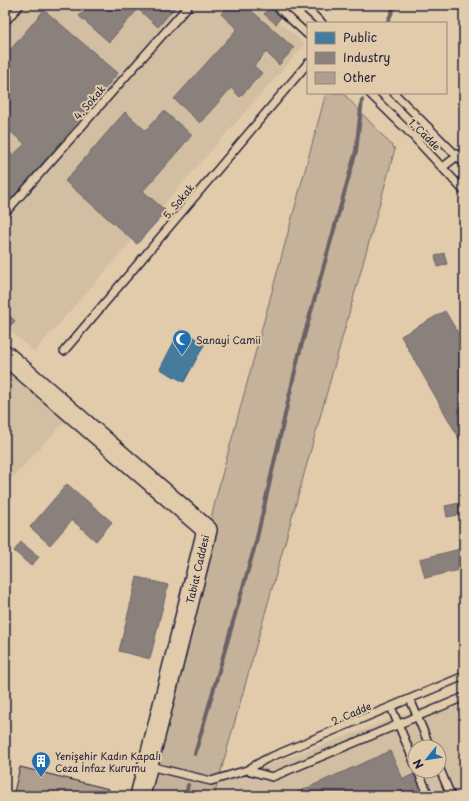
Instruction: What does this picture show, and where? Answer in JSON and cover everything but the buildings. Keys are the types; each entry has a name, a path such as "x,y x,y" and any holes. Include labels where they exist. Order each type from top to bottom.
{"street":[{"name":"Tabiat Caddesi","path":"5,355 207,530 140,796"}],"lane":[{"path":"5,22 20,5"},
{"name":"4. Sokak","path":"5,213 189,5"},
{"path":"276,5 307,34"},
{"path":"302,5 321,22"},
{"name":"5. Sokak","path":"64,351 307,64"},
{"name":"1. Cadde","path":"370,94 443,167 464,191"},
{"name":"1. Cadde","path":"395,94 464,163"},
{"path":"443,167 464,151"},
{"path":"458,184 464,179"},
{"name":"2. Cadde","path":"148,766 211,781 247,770 266,759 464,676"},
{"path":"247,770 272,777 464,697"},
{"path":"410,699 427,739"},
{"path":"391,707 407,745"},
{"path":"422,779 429,796"},
{"path":"444,779 451,796"}],"shaded area":[{"path":"5,5 259,5 305,44 34,352 5,326"},
{"path":"326,94 344,94 395,149 214,796 143,796 219,486"},
{"path":"5,367 66,420 5,486"},
{"path":"464,692 464,796 214,796 217,784"}],"waterway":[{"path":"387,22 395,5"},
{"path":"195,754 256,542 298,358 356,151 362,100"},
{"path":"186,796 188,785"}],"place":[{"name":"Sanayi Camii","path":"182,356"},
{"name":"Yenişehir Kadın Kapalı Ceza İnfaz Kurumu","path":"41,778"}]}
